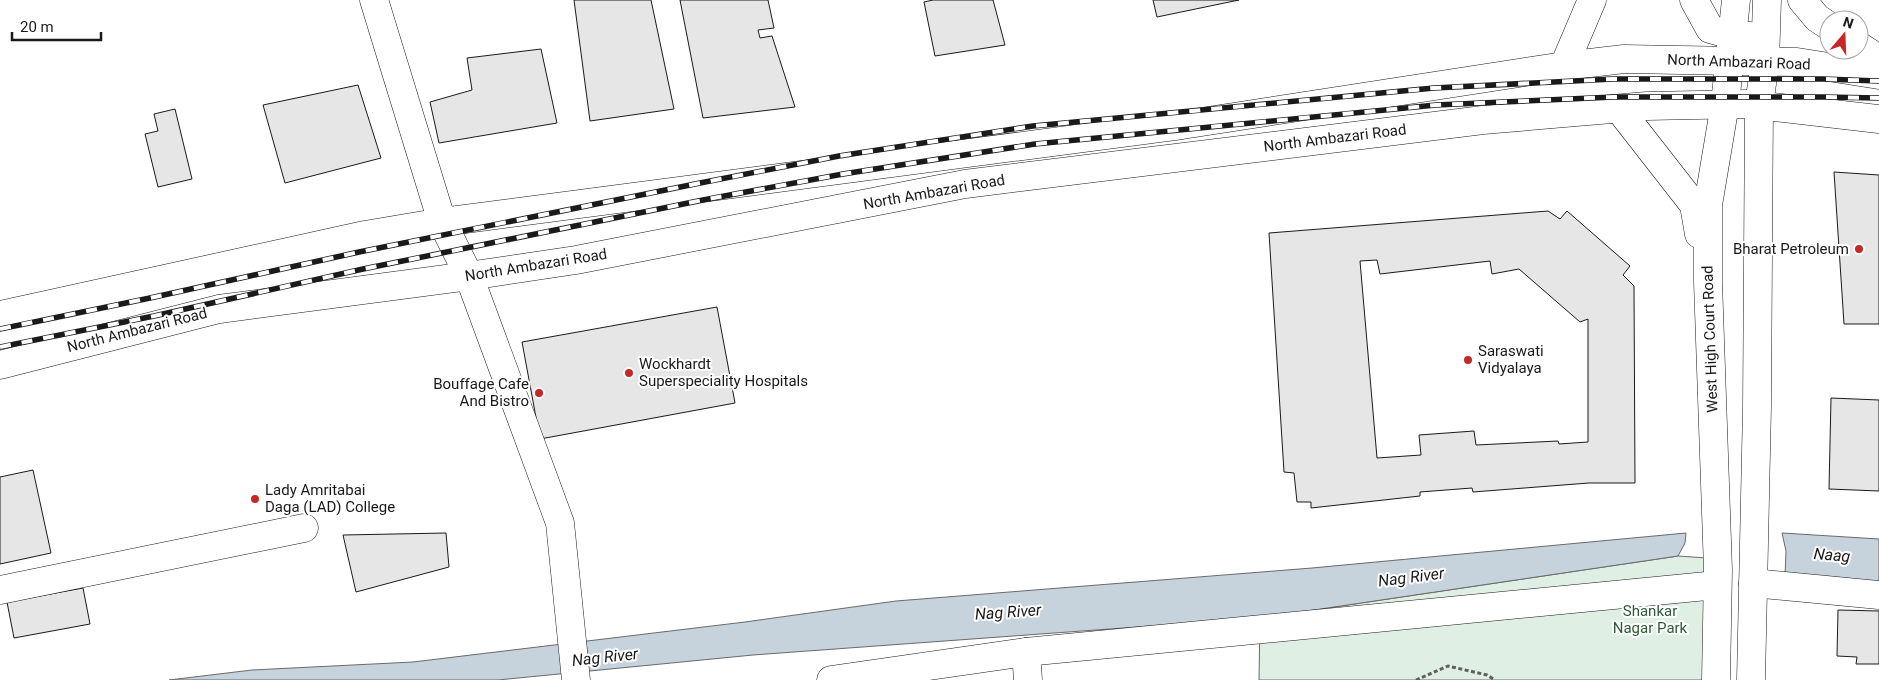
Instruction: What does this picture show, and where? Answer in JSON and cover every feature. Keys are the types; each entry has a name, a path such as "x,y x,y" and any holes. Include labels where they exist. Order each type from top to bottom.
{"main road":[{"path":"374,0 442,222 469,276 560,523 576,680"},
{"path":"1564,66 1592,0"},
{"path":"1694,0 1710,29 1730,47"},
{"name":"West High Court Road","path":"1716,680 1717,585 1708,282 1708,205 1725,104 1736,0"},
{"path":"1751,680 1757,407 1760,105 1765,49 1766,0"},
{"path":"1802,0 1819,19"},
{"name":"North Ambazari Road","path":"0,315 365,235 442,222 1182,125 1564,66 1730,47 1765,49 1797,62 1879,75"},
{"name":"North Ambazari Road","path":"0,365 219,309 576,260 965,184 1483,120 1619,109 1747,104 1879,119"},
{"path":"1619,109 1694,205 1708,282"},
{"path":"0,590 304,528"},
{"path":"1753,583 1879,595"},
{"path":"831,680 1026,652 1717,585"},
{"path":"1026,652 1028,680"}],"path":[{"path":"1416,680 1448,666 1487,675 1495,680"}],"green space":[{"name":"Shankar Nagar Park","path":"1678,556 1707,558 1709,680 1259,680 1260,618"}],"water":[{"name":"Nag River","path":"1686,533 1685,543 1678,556 1260,618 753,655 498,680 169,680 252,670 413,662 745,622 896,601 1312,568"},
{"name":"Naag","path":"1782,533 1879,539 1879,582 1785,576 1786,551"}],"building":[{"path":"574,0 651,0 674,109 590,121"},
{"path":"680,0 768,0 774,28 758,30 760,38 772,36 795,107 703,118"},
{"path":"933,0 993,0 1005,45 935,56 924,2"},
{"path":"1153,0 1239,0 1157,17"},
{"path":"541,49 557,123 439,143 430,102 472,90 467,58"},
{"path":"358,85 381,158 285,183 263,105"},
{"path":"175,109 192,179 158,187 145,134 158,131 154,114"},
{"name":"Bharat Petroleum","path":"1834,172 1879,175 1879,324 1844,324"},
{"name":"Saraswati Vidyalaya","path":"1548,211 1560,219 1567,211 1630,266 1623,275 1634,286 1635,483 1589,483 1473,492 1472,488 1420,492 1420,496 1311,508 1311,502 1297,502 1294,473 1284,472 1269,233","holes":["1377,260 1380,274 1490,261 1492,274 1519,269 1580,322 1588,319 1588,442 1559,444 1558,441 1476,445 1474,431 1419,435 1421,455 1377,458 1360,261"]},
{"name":"Wockhardt Superspeciality Hospitals","path":"717,307 735,403 540,439 522,342"},
{"path":"1831,398 1879,400 1879,491 1829,489"},
{"path":"33,470 51,553 0,564 0,477"},
{"path":"446,533 449,567 356,592 343,535"},
{"path":"83,588 90,624 14,638 7,602"},
{"path":"1838,610 1879,611 1879,664 1856,664 1857,657 1837,656"}],"railway":[{"path":"0,329 359,252 700,183 839,156 1033,126 1434,88 1613,79 1823,79 1879,81"},
{"path":"0,347 154,316 363,269 703,200 843,174 1035,144 1436,105 1614,97 1879,98"}],"place":[{"name":"Bharat Petroleum","path":"1859,249"},
{"name":"Saraswati Vidyalaya","path":"1468,360"},
{"name":"Wockhardt Superspeciality Hospitals","path":"629,373"},
{"name":"Bouffage Cafe And Bistro","path":"539,393"},
{"name":"Lady Amritabai Daga (LAD) College","path":"255,499"}]}
